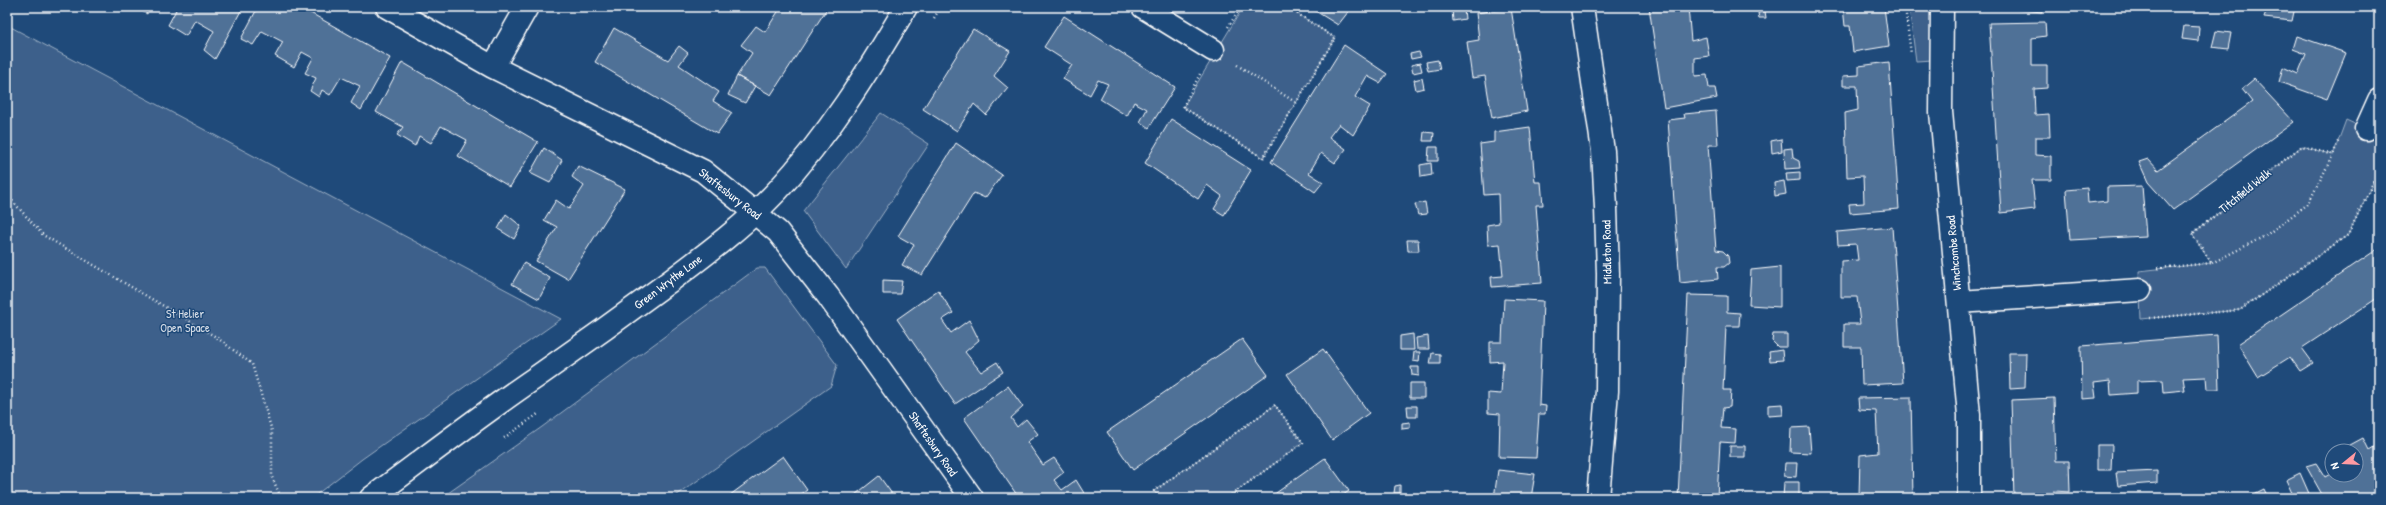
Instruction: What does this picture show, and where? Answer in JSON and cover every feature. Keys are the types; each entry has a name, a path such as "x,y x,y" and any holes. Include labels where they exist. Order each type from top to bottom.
{"street":[{"name":"Shaftesbury Road","path":"387,7 493,67 703,171 778,232 828,296 972,498"},
{"path":"493,67 527,7"},
{"name":"Green Wrythe Lane","path":"371,498 507,397 633,309 711,250 755,213 808,156 840,113 864,79 906,7"},
{"path":"1143,7 1213,50"},
{"name":"Middleton Road","path":"1582,7 1603,151 1607,222 1607,391 1598,498"},
{"name":"Winchcombe Road","path":"1942,7 1941,112 1969,415 1969,498"},
{"path":"2366,129 2379,100"},
{"path":"1959,302 2140,290"}],"path":[{"path":"1287,7 1334,38 1296,102 1262,158 1182,107 1213,50 1296,102"},
{"path":"2366,129 2346,120 2333,155 2308,204 2266,236 2212,263 2139,271 2141,319 2240,310 2348,235 2379,170"},
{"name":"Titchfield Walk","path":"2212,263 2192,234 2302,146 2333,155"},
{"path":"7,195 43,235 216,337 252,364 272,431 272,477 281,498"},
{"path":"1159,498 1154,491 1275,405 1303,443 1227,498"}],"green space":[{"path":"1243,7 1287,7 1335,38 1263,158 1183,107"},
{"path":"1909,7 1935,7 1933,60 1916,61"},
{"name":"St Helier Open Space","path":"7,25 561,319 362,459 312,498 7,498"},
{"path":"881,113 929,144 846,269 803,211"},
{"path":"2346,120 2379,135 2379,170 2348,235 2240,310 2141,319 2139,271 2211,263 2192,234 2302,146 2333,155"},
{"path":"757,268 765,268 837,365 831,386 673,498 441,498 542,427"},
{"path":"1275,405 1303,443 1227,498 1159,498 1154,491"}],"building":[{"path":"135,7 150,7 147,14"},
{"path":"170,7 243,7 215,59 204,50 214,31 195,20 186,36 168,25 176,10"},
{"path":"258,7 300,7 390,58 361,110 351,103 360,86 341,77 330,95 322,90 319,97 310,91 316,78 305,73 313,58 302,52 294,67 275,56 283,42 262,31 253,45 241,39"},
{"path":"781,7 828,7 771,95 737,76 752,53 741,45 756,26 765,32"},
{"path":"1309,7 1352,7 1338,25"},
{"path":"1649,7 1688,7 1691,41 1706,37 1709,56 1695,58 1695,76 1707,75 1709,88 1715,88 1717,98 1664,108"},
{"path":"1843,7 1884,7 1889,46 1853,52 1850,26 1845,26"},
{"path":"1990,7 2042,7 2042,12"},
{"path":"2232,7 2249,7 2248,11"},
{"path":"2267,7 2295,7 2292,21 2264,18"},
{"path":"1511,8 1527,111 1492,118 1485,76 1472,78 1467,42 1479,40 1476,13"},
{"path":"1464,9 1465,19 1453,21 1452,10"},
{"path":"1765,11 1766,18 1759,18 1758,13"},
{"path":"1064,16 1175,87 1149,128 1140,122 1147,109 1134,102 1127,116 1100,99 1108,84 1098,80 1090,95 1063,79 1072,65 1044,47"},
{"path":"2045,22 2046,36 2032,38 2032,66 2047,66 2047,88 2034,89 2035,115 2049,114 2050,137 2035,137 2035,155 2051,156 2051,180 2032,180 2035,209 2001,213 1989,23"},
{"path":"2184,26 2199,27 2198,41 2182,39"},
{"path":"614,28 668,60 679,46 688,53 679,65 719,92 713,101 732,113 717,134 595,62"},
{"path":"973,29 1010,51 994,76 1008,88 986,115 974,104 957,131 923,109"},
{"path":"2216,31 2231,33 2228,49 2212,47"},
{"path":"2297,36 2346,53 2327,99 2279,82 2283,67 2298,74 2306,54 2293,49"},
{"path":"1344,45 1387,74 1380,83 1367,76 1355,97 1370,106 1353,135 1339,124 1329,137 1346,149 1335,163 1321,153 1309,173 1323,182 1315,192 1271,162"},
{"path":"1419,52 1421,57 1411,59 1410,54"},
{"path":"1438,60 1440,69 1428,71 1426,62"},
{"path":"402,62 538,142 510,187 458,156 467,140 441,126 431,143 419,136 415,146 397,135 403,127 376,112"},
{"path":"1889,62 1899,209 1850,213 1849,204 1864,203 1863,176 1847,177 1845,113 1858,110 1857,86 1843,86 1843,76 1859,75 1859,66"},
{"path":"1420,63 1422,71 1413,73 1411,65"},
{"path":"737,76 755,86 745,103 728,95"},
{"path":"1422,78 1424,88 1416,90 1414,80"},
{"path":"2254,79 2294,122 2173,210 2148,182 2139,162 2148,159 2158,170 2252,102 2242,89"},
{"path":"1716,111 1718,145 1708,145 1716,250 1723,251 1728,256 1729,263 1724,267 1717,267 1718,279 1680,283 1668,120 1685,118 1684,114"},
{"path":"1171,119 1251,170 1224,215 1214,209 1222,196 1207,185 1198,199 1145,163"},
{"path":"1530,127 1535,182 1541,182 1543,205 1536,205 1542,283 1492,287 1491,277 1503,276 1500,244 1488,245 1487,225 1499,223 1498,194 1484,195 1480,144 1494,142 1494,132"},
{"path":"1424,132 1434,133 1433,141 1423,141"},
{"path":"1781,139 1782,151 1772,153 1771,141"},
{"path":"956,143 1002,175 985,198 974,193 922,275 902,265 914,245 898,236"},
{"path":"1429,147 1438,147 1438,161 1428,161"},
{"path":"544,148 562,160 550,183 530,173"},
{"path":"1792,148 1793,158 1799,161 1800,168 1785,169 1784,149"},
{"path":"1431,163 1432,175 1421,177 1420,165"},
{"path":"578,166 625,189 568,279 536,261 557,227 544,220 556,200 569,209 584,186 572,177"},
{"path":"1800,172 1800,180 1787,181 1786,173"},
{"path":"1784,181 1786,194 1775,196 1774,183"},
{"path":"2142,186 2146,236 2070,240 2066,190 2087,188 2088,203 2107,201 2107,187"},
{"path":"1425,202 1427,214 1418,215 1415,204"},
{"path":"506,214 521,226 514,239 498,229"},
{"path":"1892,227 1903,383 1862,385 1861,347 1844,347 1844,324 1860,324 1857,297 1841,297 1841,261 1858,260 1856,244 1838,245 1837,232"},
{"path":"1407,240 1418,240 1419,251 1408,251"},
{"path":"2379,248 2379,297 2302,348 2313,363 2300,371 2290,357 2258,377 2238,344"},
{"path":"524,263 550,278 539,299 512,284"},
{"path":"1780,267 1780,307 1749,305 1751,270"},
{"path":"883,280 902,281 900,294 883,294"},
{"path":"938,290 953,313 942,320 951,333 969,320 979,340 965,352 981,372 997,362 1003,372 955,404 897,319"},
{"path":"1688,295 1727,296 1727,312 1740,313 1739,326 1726,326 1723,390 1731,390 1730,407 1723,408 1721,428 1736,429 1735,443 1720,442 1717,498 1678,498"},
{"path":"1504,299 1543,301 1539,405 1546,406 1545,414 1539,414 1536,458 1499,457 1500,414 1488,413 1488,393 1501,394 1503,361 1490,362 1490,342 1502,342"},
{"path":"1413,334 1414,350 1400,350 1400,336"},
{"path":"1773,334 1787,334 1787,347 1778,347 1772,341"},
{"path":"2217,335 2219,389 2207,389 2206,377 2183,378 2185,390 2164,392 2163,380 2137,381 2137,393 2111,395 2110,381 2094,383 2096,398 2082,399 2081,346"},
{"path":"1428,336 1429,349 1417,349 1416,338"},
{"path":"1242,339 1268,375 1133,470 1107,432"},
{"path":"1323,349 1369,413 1332,440 1287,374"},
{"path":"1782,350 1783,360 1770,361 1769,352"},
{"path":"1414,352 1420,352 1419,362 1413,361"},
{"path":"1432,353 1440,354 1440,364 1430,364"},
{"path":"2009,353 2026,353 2025,388 2010,389"},
{"path":"1411,367 1419,367 1419,376 1412,375"},
{"path":"1410,383 1424,383 1424,398 1410,398"},
{"path":"1008,386 1023,407 1011,418 1017,427 1026,419 1038,434 1027,442 1043,465 1054,458 1064,472 1054,480 1062,490 1076,480 1087,498 1019,498 964,418"},
{"path":"1911,397 1913,498 1859,498 1860,455 1878,453 1876,411 1859,410 1858,398"},
{"path":"2054,398 2056,461 2069,461 2070,492 2054,491 2054,498 2014,498 2011,400"},
{"path":"1782,404 1783,415 1768,416 1768,405"},
{"path":"1407,406 1417,406 1417,417 1408,417"},
{"path":"1410,422 1410,428 1402,429 1402,423"},
{"path":"1809,427 1811,453 1790,452 1791,428"},
{"path":"2363,438 2369,450 2379,444 2379,490 2365,498 2324,498 2306,466 2316,463 2324,475 2324,483 2364,483 2364,443 2354,443"},
{"path":"2097,445 2112,445 2111,470 2097,470"},
{"path":"1730,446 1745,446 1745,457 1730,457"},
{"path":"783,456 807,490 796,498 726,498"},
{"path":"1325,458 1349,491 1339,498 1269,498"},
{"path":"1785,463 1797,463 1796,477 1784,476"},
{"path":"1498,470 1535,474 1531,498 1494,498"},
{"path":"2157,471 2157,483 2118,486 2116,473"},
{"path":"2300,473 2311,498 2279,498 2292,493 2286,480"},
{"path":"879,476 895,498 851,498"},
{"path":"1784,482 1799,482 1799,498 1783,498"},
{"path":"1400,485 1400,493 1394,493 1395,486"},
{"path":"2264,489 2268,498 2246,498"}]}
